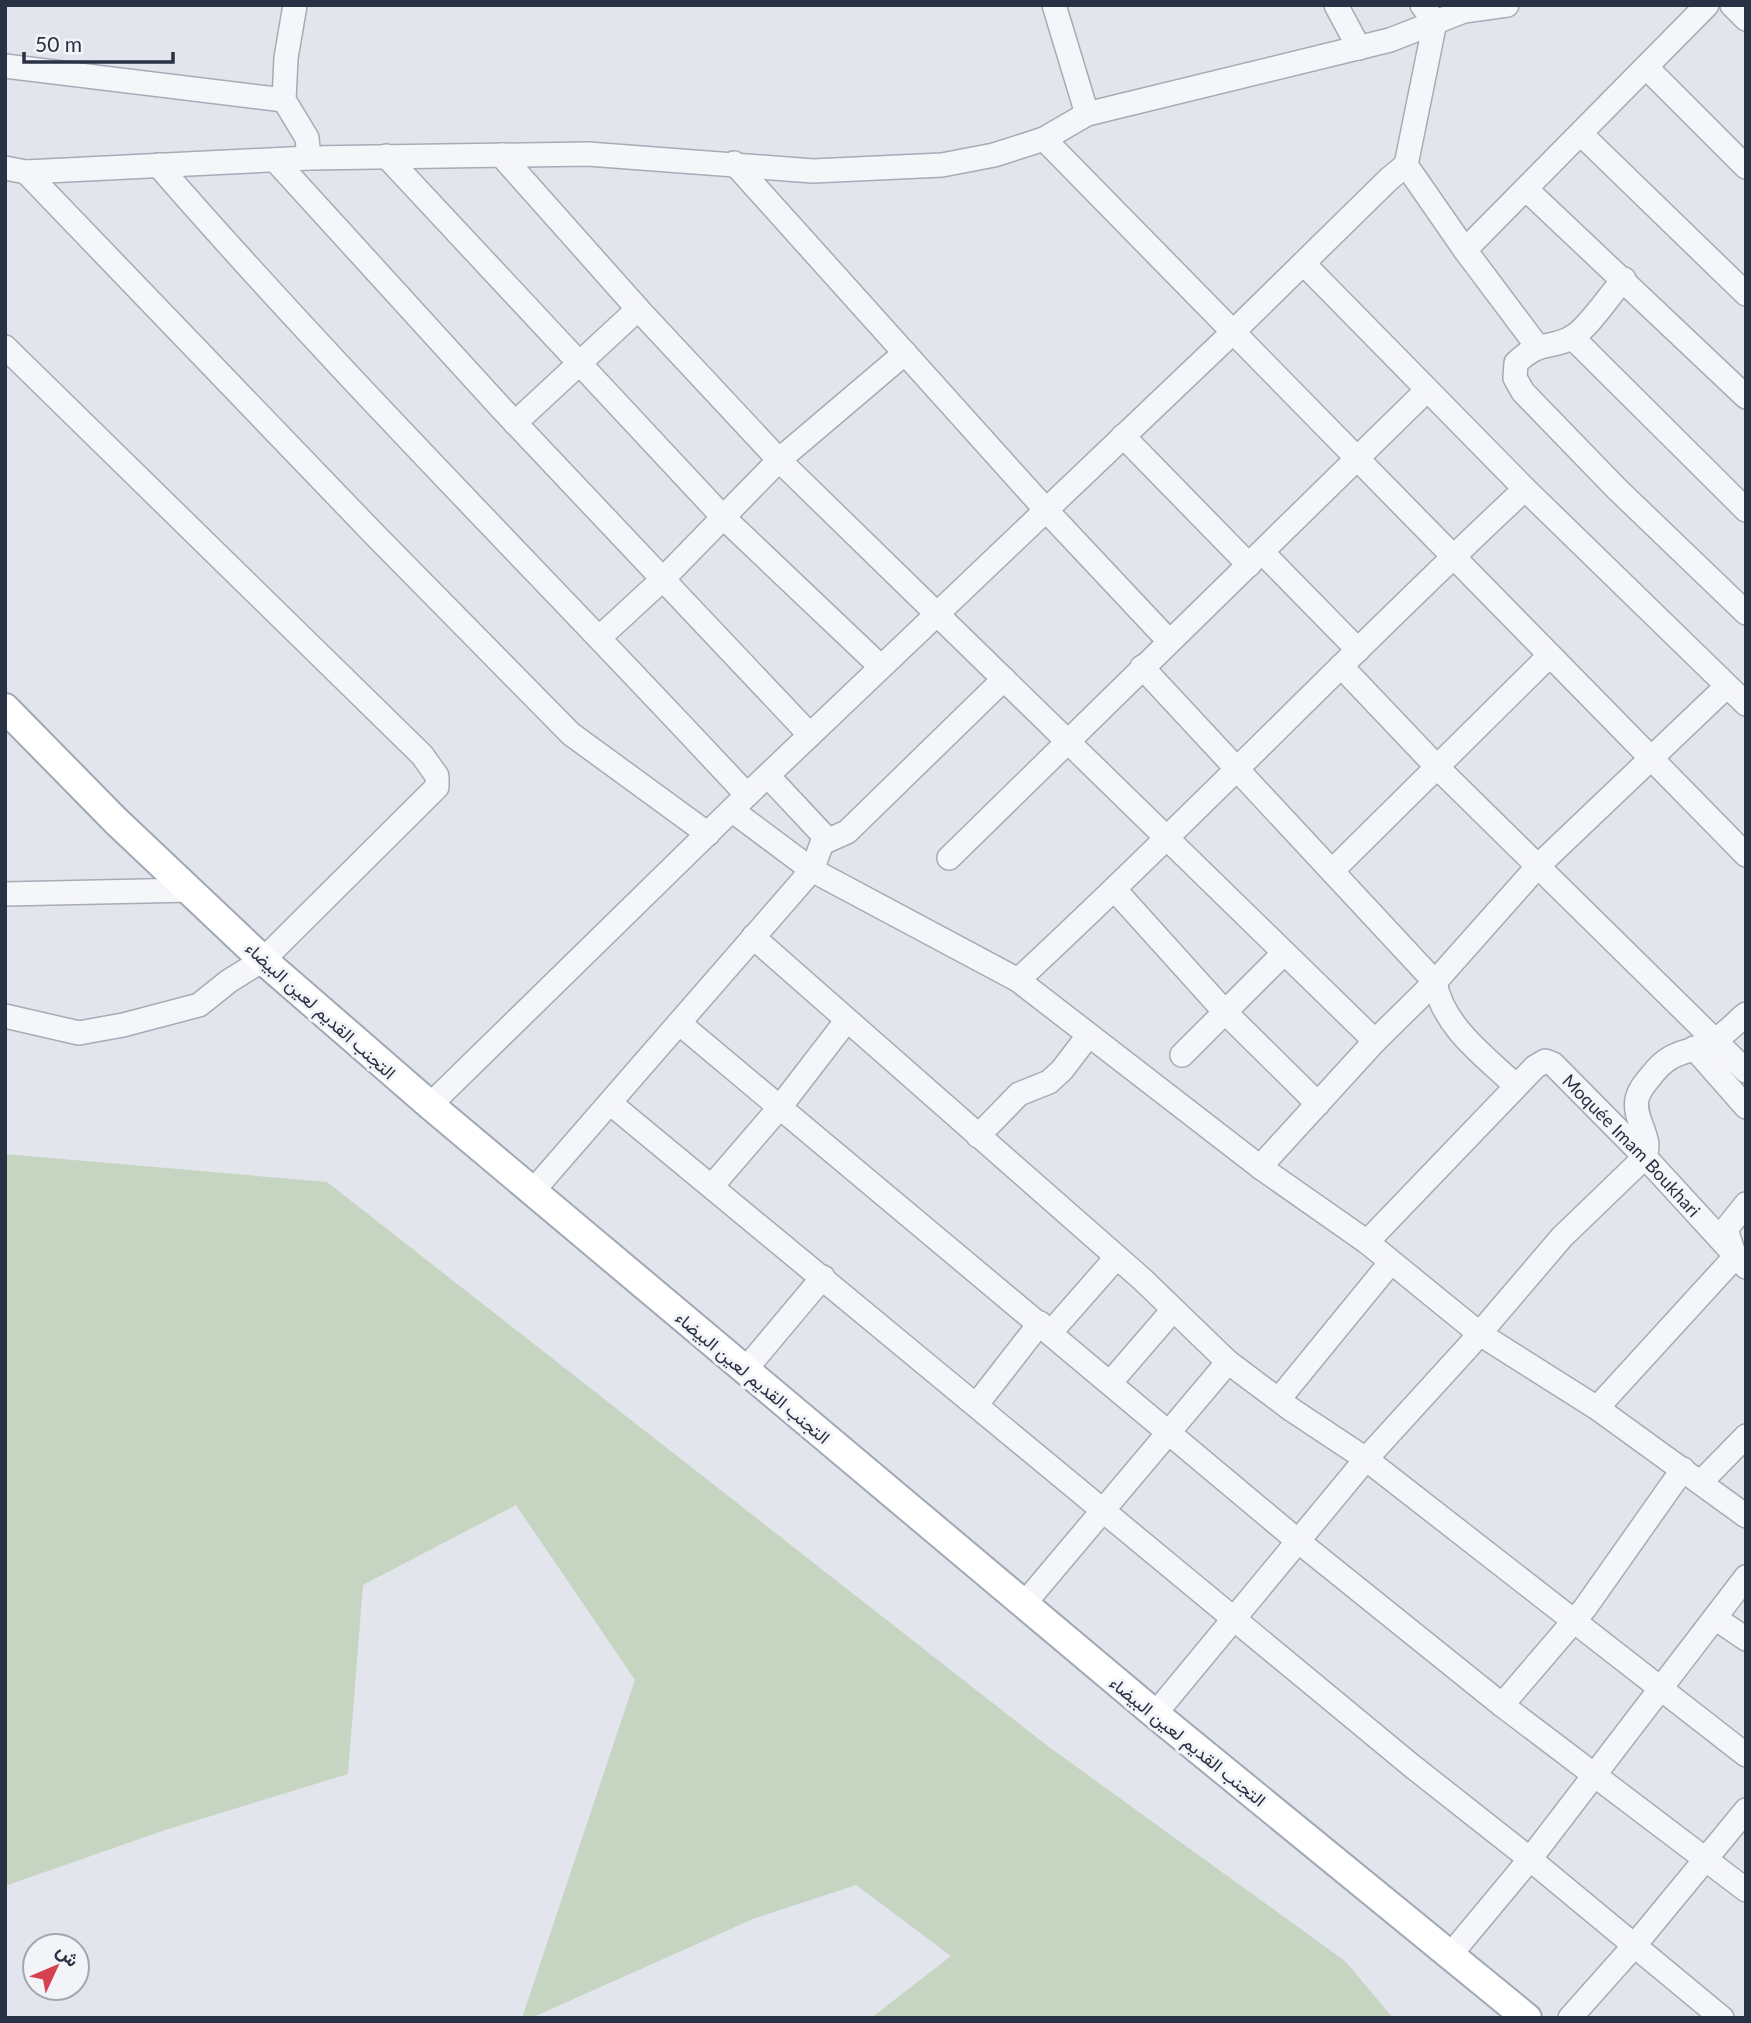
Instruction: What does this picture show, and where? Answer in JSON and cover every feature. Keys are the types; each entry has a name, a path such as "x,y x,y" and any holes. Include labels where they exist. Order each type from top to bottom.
{"main road":[{"name":"التجنب القديم لعين البيضاء","path":"5,708 116,821 263,960 430,1105 1155,1714 1527,2018"}],"street":[{"path":"296,5 286,58 284,100 307,138 309,158"},
{"path":"1054,5 1087,114"},
{"path":"1336,5 1359,48"},
{"path":"16,170 309,158 588,154 813,171 942,164 994,155 1044,139 1087,114 1359,48 1428,14 1507,5"},
{"path":"1465,250 1707,5"},
{"path":"1732,5 1746,19"},
{"path":"430,1105 810,735 1304,264 1374,192 1406,165 1428,14"},
{"path":"5,66 284,100"},
{"path":"1646,68 1746,167"},
{"path":"1581,134 1746,294"},
{"path":"1044,139 1231,334 1746,855"},
{"path":"500,155 638,310 779,460 1375,1041"},
{"path":"386,156 723,517 881,667"},
{"path":"275,159 515,423 810,735"},
{"path":"734,163 1046,510 1169,641"},
{"path":"158,165 257,280 468,505 600,637 740,803 812,870 1018,981 1259,1167 1367,1242 1480,1334 1597,1408 1746,1516"},
{"path":"1406,165 1537,346"},
{"path":"16,170 571,734 708,834"},
{"path":"1526,189 1746,397"},
{"path":"1304,264 1525,489 1746,704"},
{"path":"1624,279 1572,338 1537,346 1516,363 1513,370 1523,392 1617,489 1746,613"},
{"path":"515,423 577,363 638,310"},
{"path":"1572,338 1746,510"},
{"path":"5,347 422,755 437,776 437,787 433,794 263,960 198,1005 123,1025 79,1033 5,1016"},
{"path":"600,637 663,579 779,460 905,353"},
{"path":"949,858 1427,390"},
{"path":"1124,436 1255,559 1358,650"},
{"path":"1018,981 1115,890 1451,558 1525,489"},
{"path":"1332,870 1549,656"},
{"path":"1341,666 1437,767 1746,1071"},
{"path":"1142,667 1435,982 1441,1003 1458,1030 1517,1086"},
{"path":"532,1192 812,870 819,848 827,839 847,832 1004,679"},
{"path":"1259,1167 1375,1041 1435,982 1538,866 1727,686"},
{"path":"768,776 827,839"},
{"path":"5,894 191,890"},
{"path":"1115,890 1225,1012 1318,1104"},
{"path":"753,937 1116,1258 1228,1362 1366,1459 1746,1755"},
{"path":"1182,1055 1283,954"},
{"path":"1155,1714 1366,1459 1480,1334 1562,1237 1645,1157 1649,1146 1637,1107 1642,1086 1661,1063 1674,1054 1716,1040 1746,1014"},
{"path":"712,1186 780,1107 847,1020"},
{"path":"679,1023 1298,1541 1502,1705 1596,1773 1746,1890"},
{"path":"978,1136 1019,1094 1049,1082 1062,1070 1088,1036"},
{"path":"1694,1048 1746,1107"},
{"name":"Moquée Imam Boukhari","path":"1367,1242 1517,1086 1541,1062 1548,1061 1645,1157 1741,1262"},
{"path":"610,1103 1235,1620 1722,2018"},
{"path":"1597,1408 1741,1262 1726,1228 1746,1204"},
{"path":"977,1404 1046,1328 1116,1258"},
{"path":"1279,1399 1391,1262"},
{"path":"745,1370 823,1277"},
{"path":"1110,1383 1173,1310"},
{"path":"1024,1604 1228,1362"},
{"path":"1502,1705 1575,1621 1692,1475 1746,1436"},
{"path":"1451,1954 1530,1859 1746,1577"},
{"path":"1715,1618 1746,1639"},
{"path":"1570,2018 1707,1860 1746,1810"}],"green space":[{"path":"5,1154 327,1182 1049,1747 1345,1961 1393,2018 871,2018 951,1956 856,1885 753,1919 531,2018 522,2018 635,1680 516,1505 363,1585 348,1774 165,1830 5,1886"}]}
